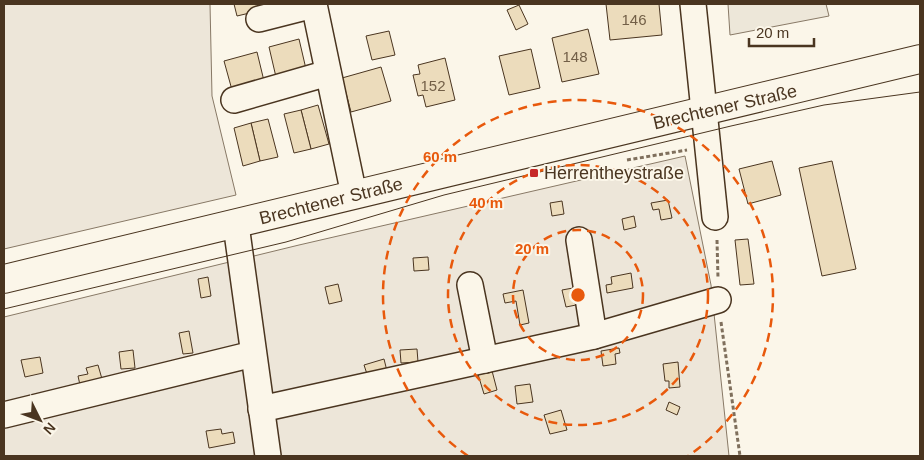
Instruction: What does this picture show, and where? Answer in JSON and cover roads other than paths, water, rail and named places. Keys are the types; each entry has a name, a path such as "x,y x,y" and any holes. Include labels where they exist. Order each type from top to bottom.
{"main road":[{"name":"Brechtener Straße","path":"4,279 236,225 920,59"}],"street":[{"path":"259,19 314,4 354,195"},
{"path":"693,4 715,217"},
{"path":"234,100 328,73"},
{"path":"236,225 268,456"},
{"path":"579,240 594,336"},
{"path":"470,285 485,360"},
{"path":"261,409 594,336 718,300"},
{"path":"4,415 253,354"}],"tram line":[{"path":"4,309 286,242 444,195 731,126 824,105 920,92"}],"place":[{"name":"Herrentheystraße","path":"534,173"}]}
